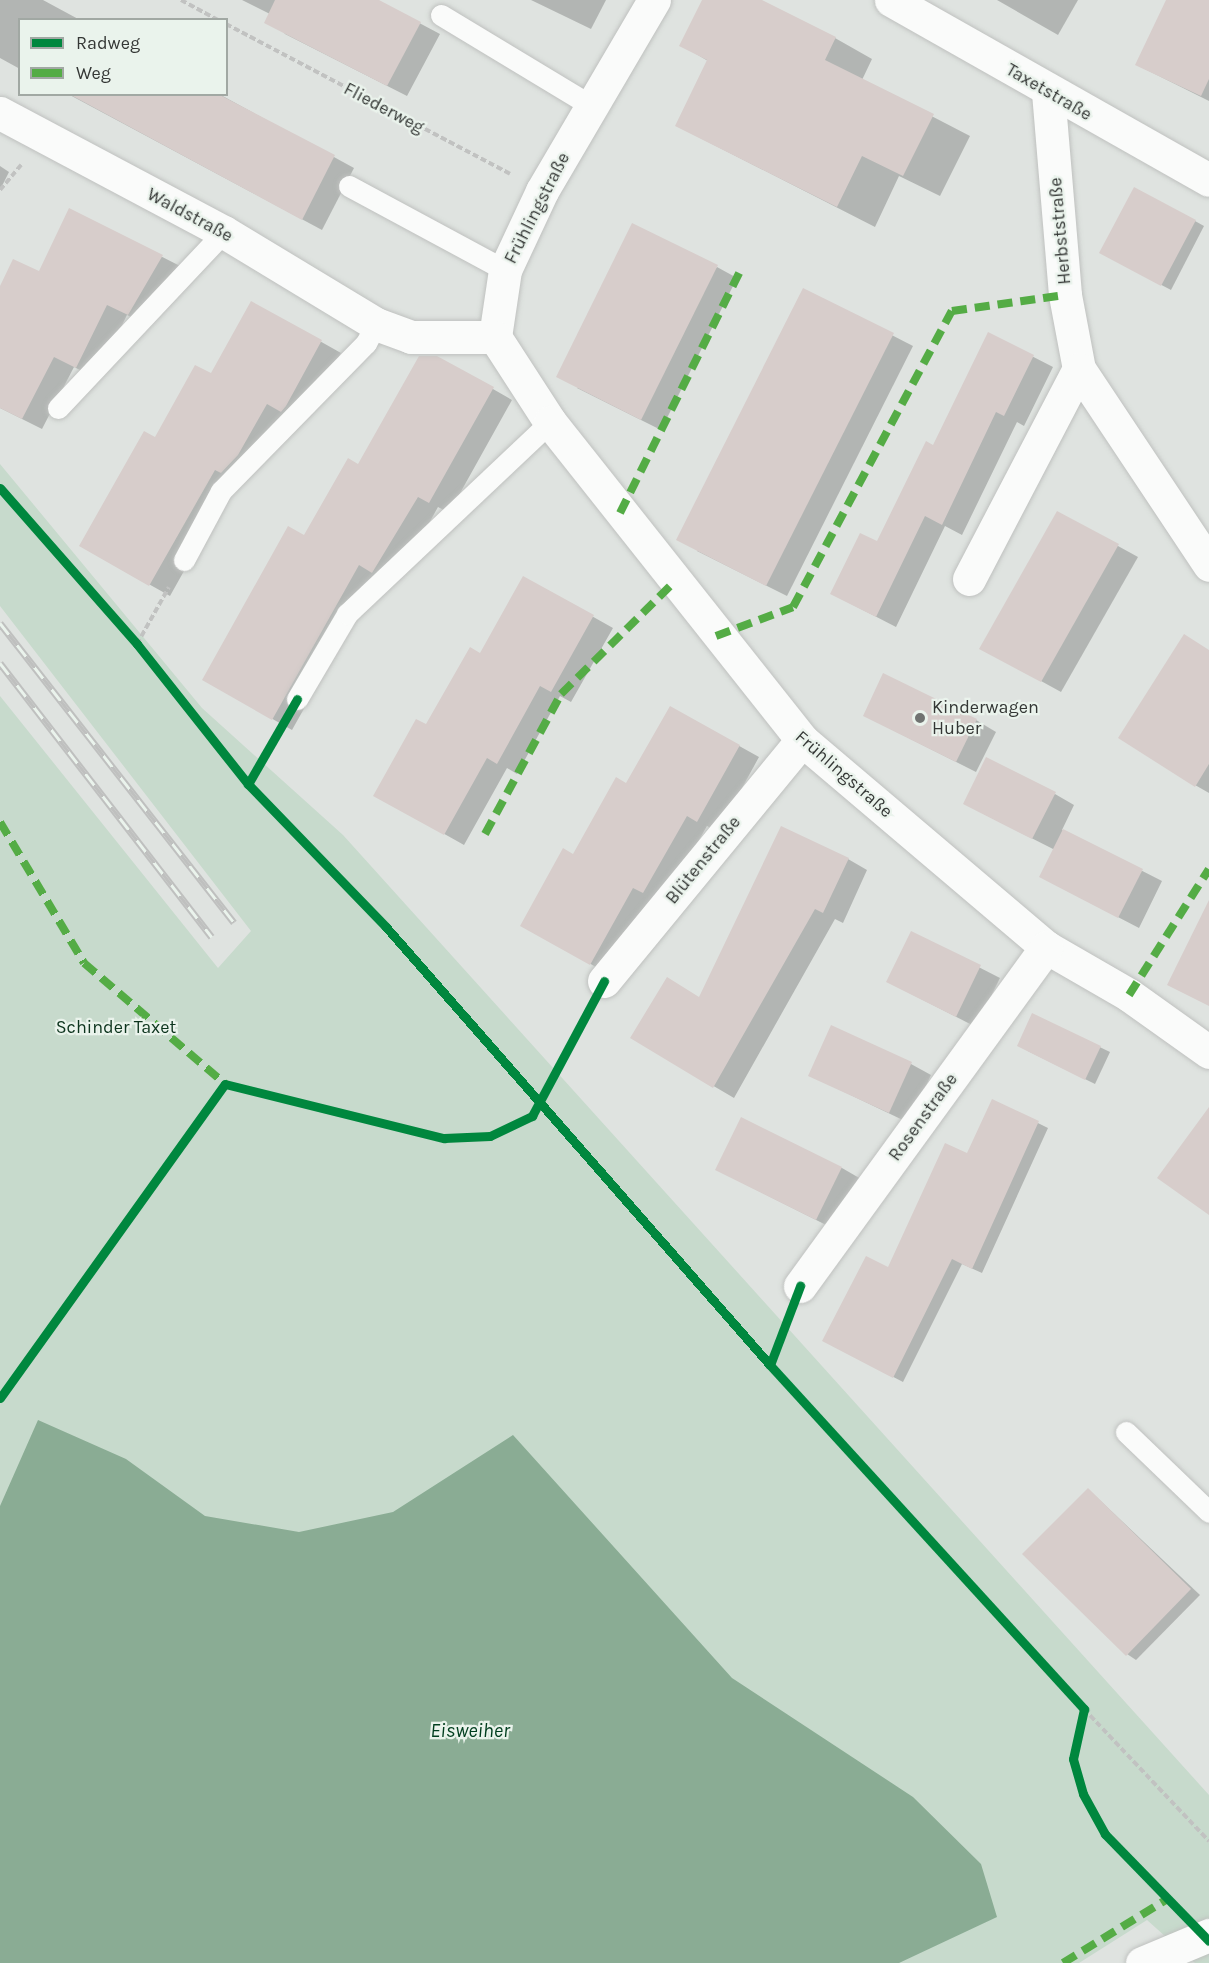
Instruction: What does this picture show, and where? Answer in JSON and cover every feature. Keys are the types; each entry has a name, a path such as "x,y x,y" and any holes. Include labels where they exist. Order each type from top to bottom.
{"street":[{"name":"Frühlingstraße","path":"654,0 542,192 505,270 495,337 550,422 802,740 1046,947 1129,995 1209,1052"},
{"name":"Taxetstraße","path":"891,0 1048,92 1209,180"},
{"name":"Herbststraße","path":"1048,92 1065,295 1079,369 1209,565"},
{"name":"Waldstraße","path":"0,113 224,231 376,324 411,337 495,337"},
{"path":"969,579 1079,369"},
{"name":"Blütenstraße","path":"604,981 802,740"},
{"name":"Rosenstraße","path":"800,1286 1046,947"},
{"path":"1143,1963 1209,1935"}],"lane":[{"path":"441,15 592,106"},
{"path":"349,186 505,270"},
{"path":"58,408 224,231"},
{"path":"184,560 221,491 366,343 376,324"},
{"path":"297,699 347,614 550,422"},
{"path":"1126,1432 1209,1512"}],"path":[{"path":"181,0 214,18"},
{"path":"137,644 184,560"},
{"path":"1083,1714 1209,1841"}],"green space":[{"name":"Schinder Taxet","path":"0,464 202,708 343,835 1209,1795 1209,1963 1195,1963 1147,1920 1079,1963 0,1963 0,696 218,968 251,931 0,606"}],"water":[{"name":"Eisweiher","path":"38,1420 126,1459 205,1516 299,1532 393,1512 513,1435 732,1678 913,1797 981,1864 997,1917 899,1963 0,1963 0,1506"}],"building":[{"path":"275,0 379,0 421,22 387,86 264,23"},
{"path":"702,0 762,0 836,37 825,60 934,114 903,176 862,156 837,207 675,126 707,60 679,46"},
{"path":"1166,0 1209,0 1209,79 1201,96 1135,65"},
{"path":"73,96 222,96 335,155 302,220"},
{"path":"1134,187 1196,220 1161,286 1099,253"},
{"path":"69,208 163,255 128,315 107,305 76,368 54,357 22,419 0,408 0,286 13,259 39,271"},
{"path":"632,223 718,265 641,420 556,377"},
{"path":"803,288 894,333 766,586 676,540"},
{"path":"251,301 322,340 286,406 281,412 267,404 238,455 221,473 215,470 149,586 79,546 144,431 155,437 195,365 211,373"},
{"path":"988,332 1034,355 1004,416 996,412 942,525 925,516 876,617 830,594 860,533 877,541 926,441 933,445"},
{"path":"419,356 437,356 494,387 429,503 418,497 372,573 359,565 272,720 202,680 288,526 304,535 348,458 358,464"},
{"path":"1057,511 1119,544 1041,682 979,649"},
{"path":"523,576 594,615 551,692 540,686 497,764 487,758 444,835 373,796 416,719 426,724 470,647 480,653"},
{"path":"1184,634 1209,650 1209,764 1195,787 1118,738"},
{"name":"Kinderwagen Huber","path":"883,673 977,719 956,762 863,716"},
{"path":"670,706 740,745 697,822 687,816 643,893 633,888 590,965 520,926 563,848 573,854 616,777 626,783"},
{"path":"986,757 1056,792 1032,839 963,804"},
{"path":"781,826 849,858 823,913 815,909 713,1088 630,1038 667,977 699,997"},
{"path":"1063,829 1143,869 1118,918 1039,877"},
{"path":"1209,900 1209,1006 1167,985"},
{"path":"911,931 981,965 956,1017 886,982"},
{"path":"1032,1013 1101,1046 1085,1080 1017,1046"},
{"path":"831,1025 912,1062 889,1113 808,1076"},
{"path":"992,1099 1039,1121 972,1269 952,1259 893,1378 822,1341 866,1256 888,1267 945,1143 967,1153"},
{"path":"1209,1107 1209,1215 1157,1178"},
{"path":"741,1117 842,1167 816,1220 715,1170"},
{"path":"1088,1488 1191,1589 1126,1656 1022,1554"}],"railway":[{"path":"0,623 234,923"},
{"path":"0,663 212,937"}],"marked path":[{"path":"620,513 739,273"},
{"path":"716,636 793,607 952,311 1065,295"},
{"path":"485,834 561,694 674,582"},
{"path":"0,822 84,963 225,1084"},
{"path":"1129,995 1209,869"},
{"path":"1063,1963 1166,1900"}],"cycle path":[{"path":"0,488 137,644 248,784 386,927 770,1365 1084,1709 1073,1759 1083,1794 1105,1834 1209,1941"},
{"path":"248,784 297,699"},
{"path":"0,1398 225,1084 444,1138 490,1136 532,1116 604,981"},
{"path":"770,1365 800,1286"}],"place":[{"name":"Kinderwagen Huber","path":"920,718"}]}
